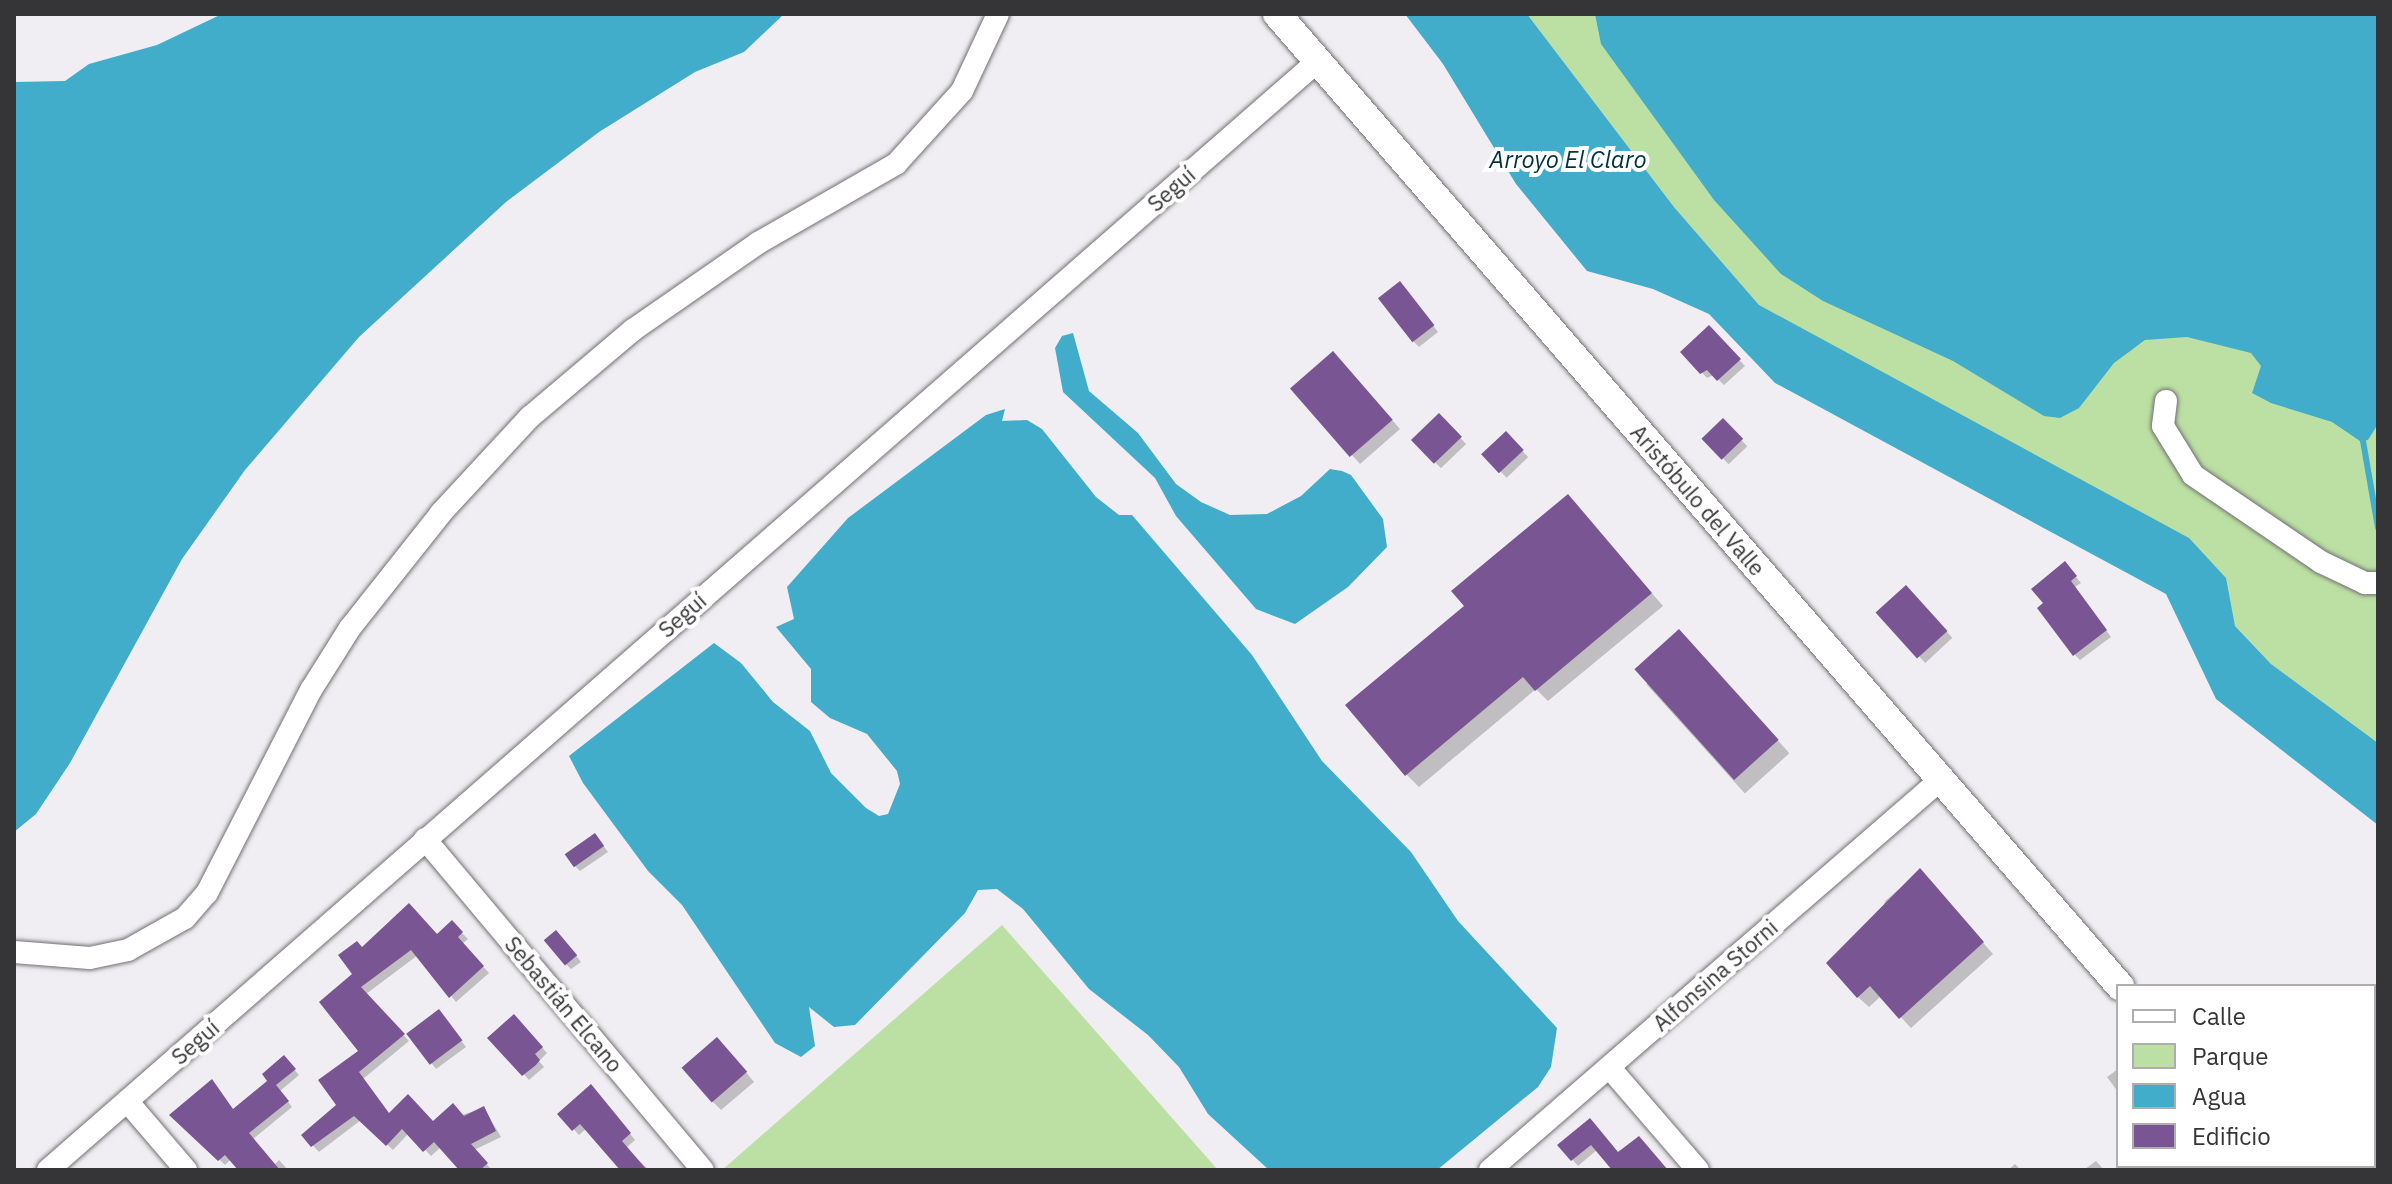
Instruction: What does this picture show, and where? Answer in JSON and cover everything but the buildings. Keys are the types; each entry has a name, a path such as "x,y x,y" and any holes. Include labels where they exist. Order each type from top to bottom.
{"street":[{"path":"14,952 90,958 128,950 185,918 207,893 311,690 350,628 441,513 530,417 633,330 758,243 896,164 962,91 998,14"},
{"name":"Aristóbulo del Valle","path":"1277,14 2118,984"},
{"name":"Seguí","path":"48,1170 1318,61"},
{"path":"2166,401 2163,426 2193,475 2321,562 2376,583"},
{"name":"Alfonsina Storni","path":"1490,1170 1940,780"},
{"name":"Sebastián Elcano","path":"425,839 703,1170"},
{"path":"1609,1067 1698,1170"},
{"path":"127,1101 186,1170"}],"green space":[{"path":"1527,14 2378,14 2378,743 2271,664 2235,626 2225,589 1759,305 1674,207"},
{"path":"1002,925 1218,1170 722,1170"}],"water":[{"path":"222,14 784,14 744,52 695,72 599,132 506,202 359,337 245,470 182,559 70,763 36,814 14,832 14,82 65,81 89,64 157,45"},
{"name":"Arroyo El Claro","path":"1405,14 1527,14 1674,207 1759,305 2189,538 2226,578 2235,626 2271,664 2378,743 2378,825 2216,699 2166,594 1775,383 1709,314 1653,289 1587,271 1516,184 1443,64"},
{"path":"1595,14 2378,14 2378,424 2368,440 2360,441 2332,422 2271,403 2252,393 2261,366 2251,353 2187,337 2145,340 2114,363 2079,408 2060,418 2044,416 1953,361 1823,301 1781,274 1714,200 1601,44"},
{"path":"1073,333 1089,391 1138,433 1176,484 1201,502 1230,515 1267,514 1301,496 1330,469 1342,471 1351,475 1383,519 1387,547 1348,587 1295,624 1256,609 1176,516 1155,478 1063,392 1055,348 1062,336"},
{"path":"1005,409 1002,421 1027,420 1042,429 1096,497 1119,515 1132,515 1252,655 1322,761 1411,852 1458,921 1557,1028 1551,1067 1538,1087 1437,1170 1269,1170 1208,1114 1179,1067 1148,1035 1089,989 1023,909 997,889 978,890 965,913 855,1025 834,1027 809,1007 815,1046 801,1057 775,1043 682,905 648,871 583,783 569,756 714,643 741,663 773,702 810,731 831,773 866,808 879,816 888,814 900,784 897,771 867,734 830,718 811,702 811,669 776,627 794,619 787,587 848,518 986,415"}],"waterway":[{"path":"2363,441 2378,528"}]}
